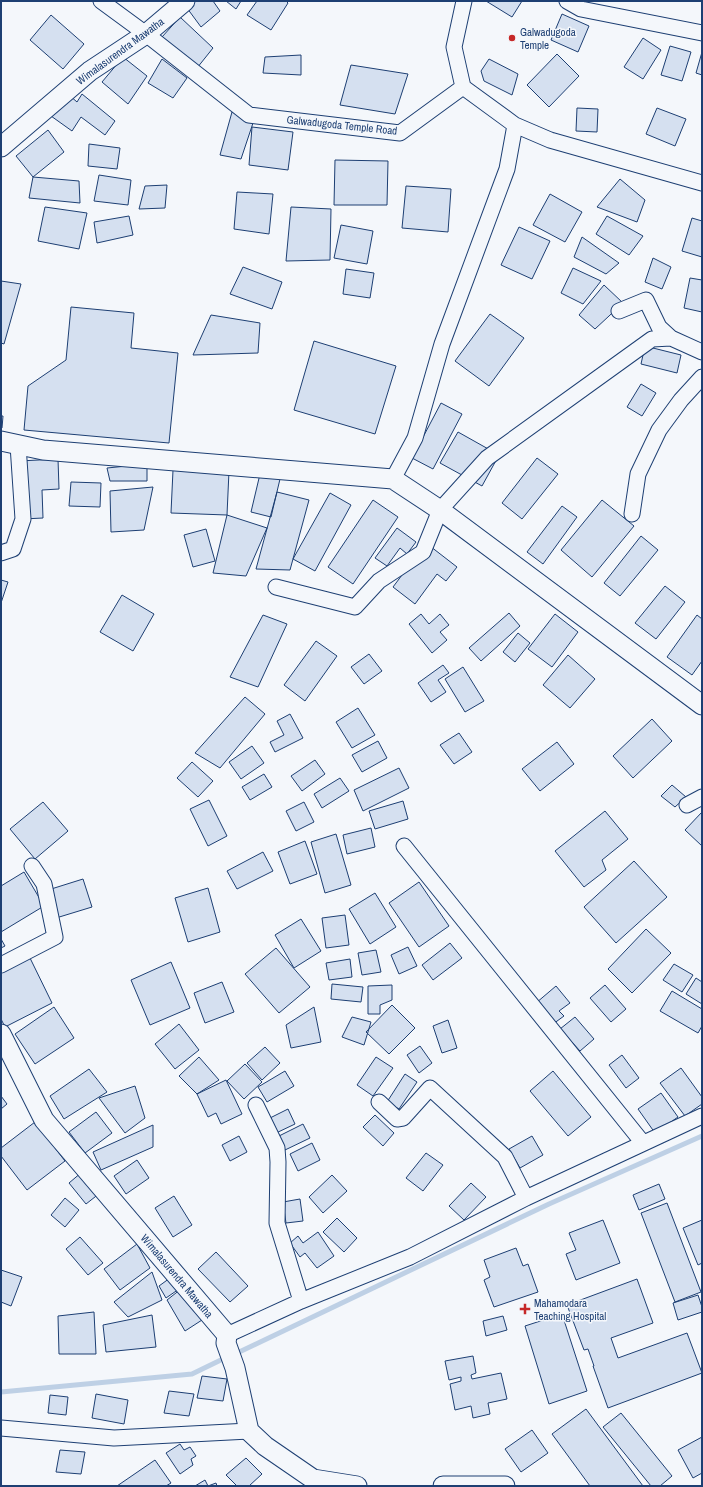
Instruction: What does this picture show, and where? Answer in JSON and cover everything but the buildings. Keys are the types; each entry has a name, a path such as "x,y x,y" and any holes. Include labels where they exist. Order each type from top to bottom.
{"street":[{"name":"Galwadugoda Temple Road","path":"101,1 146,34 249,115 400,132 463,86"},
{"name":"Wimalasurendra Mawatha","path":"1,147 90,71 146,34 184,1"},
{"path":"464,1 454,47 463,86 515,125 550,140 702,184"},
{"path":"567,1 581,9 702,33"},
{"path":"393,479 415,438 442,344 507,169 515,125"},
{"path":"619,311 646,300 659,327 671,338 702,352"},
{"path":"276,587 355,607 379,581 423,552 440,510 487,458 652,339 671,338"},
{"path":"632,514 638,474 659,430 681,400 702,377"},
{"path":"1,553 13,548 23,519 10,443 43,450 393,479 440,510 702,705"},
{"path":"687,805 702,796"},
{"path":"404,846 643,1144"},
{"path":"1,965 56,937 44,884 32,866"},
{"name":"Wimalasurendra Mawatha","path":"1,1034 44,1120 227,1339 249,1431"},
{"path":"378,1102 397,1119 403,1118 430,1088 505,1157 526,1198"},
{"path":"256,1105 277,1148 276,1223 301,1301"},
{"path":"227,1339 301,1301 410,1257 526,1198 702,1116"},
{"path":"1,1428 114,1438 249,1431 265,1446 313,1479 357,1486"},
{"path":"443,1486 505,1486"}],"waterway":[{"path":"235,1354 549,1204 702,1136"},
{"path":"1,1392 192,1374 227,1357"}],"place":[{"name":"Galwadugoda Temple","path":"512,38"},
{"name":"Mahamodara Teaching Hospital","path":"525,1309"}]}
